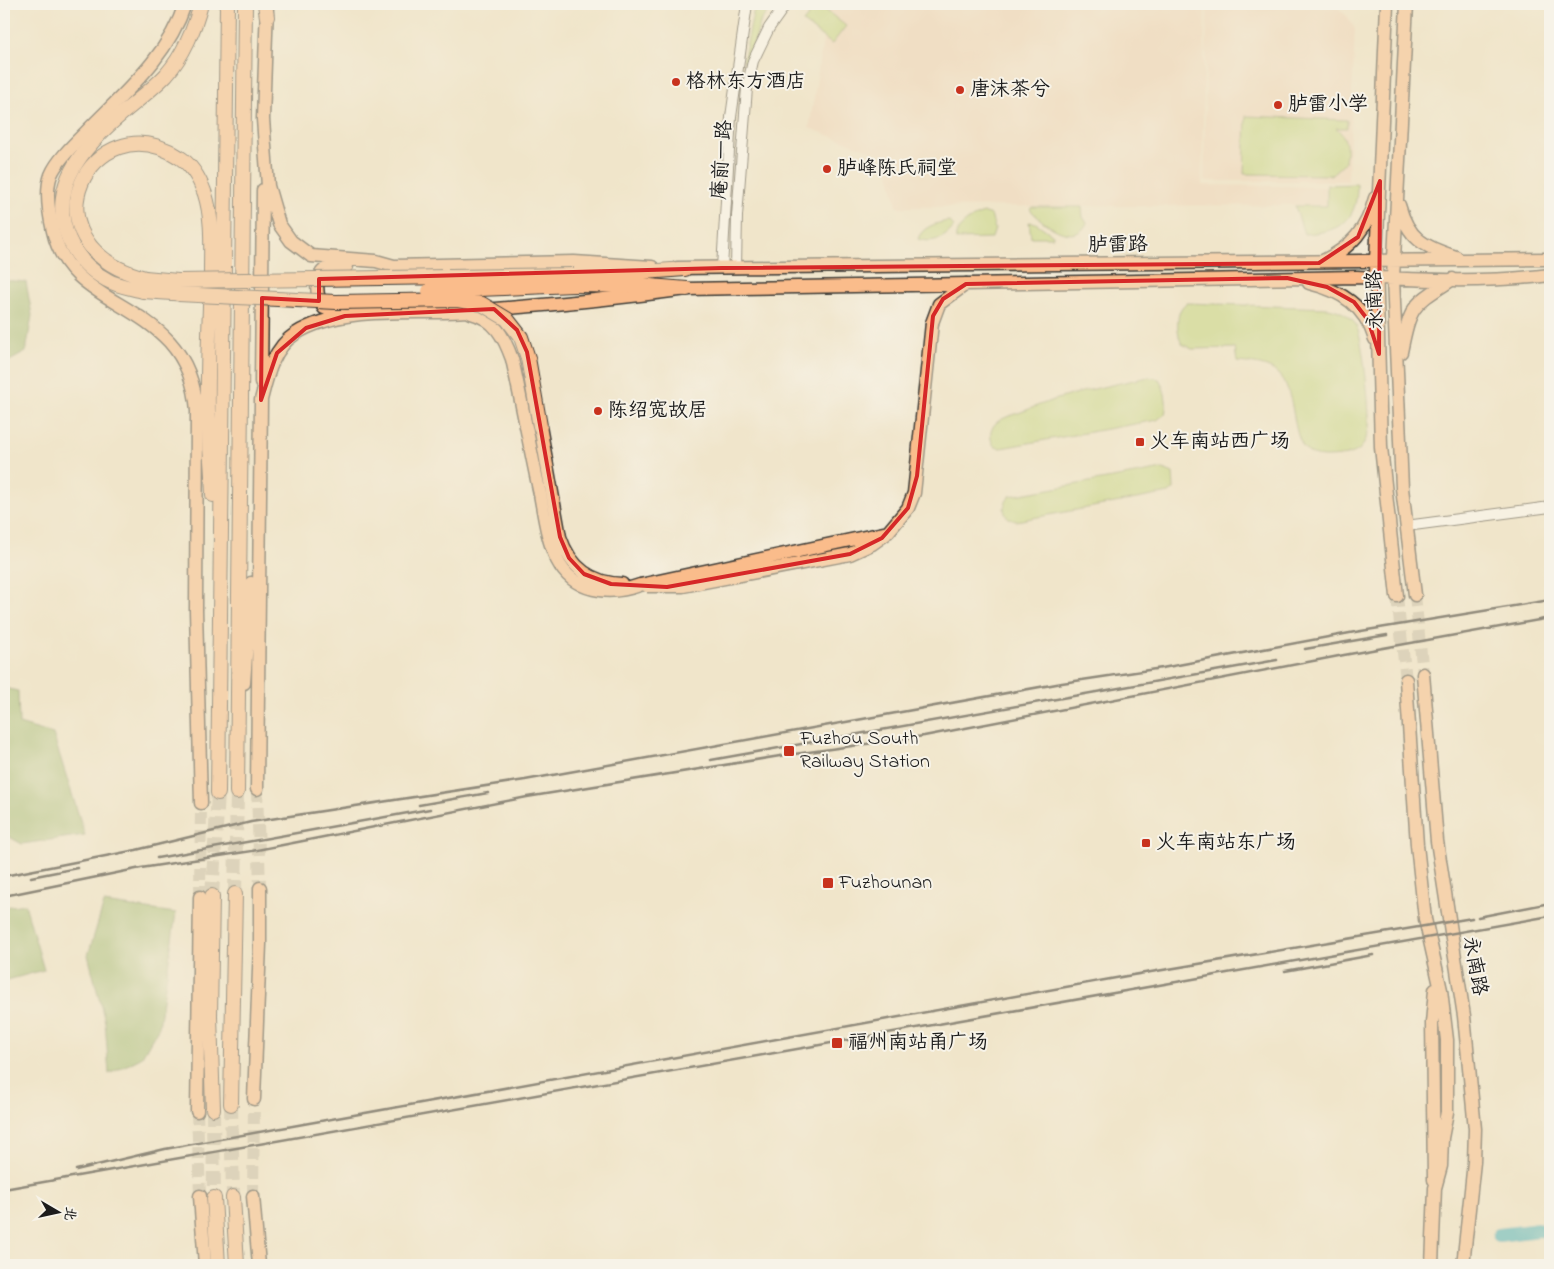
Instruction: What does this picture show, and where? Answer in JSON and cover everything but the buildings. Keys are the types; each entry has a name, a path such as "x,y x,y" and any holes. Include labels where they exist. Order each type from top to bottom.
{"highway":[{"path":"201,4 185,46 167,74 99,134 77,162 66,184 62,208 64,230 73,249 90,268 108,281 144,285 178,294 336,302 458,300 482,304 507,319 521,337 528,358 540,426"},
{"path":"218,793 227,4"},
{"path":"237,792 245,4"},
{"path":"220,583 214,538 208,412 211,239 210,220 204,193 197,176 181,158 159,146 135,144 107,153 92,166 80,186 76,215 79,226 85,240 102,259 144,285 178,281 574,280 686,289"},
{"path":"178,294 418,292 685,269"},
{"path":"231,1104 235,894"},
{"path":"206,897 212,1109"},
{"path":"207,1197 218,1265"},
{"path":"233,1197 237,1265"}],"main road":[{"path":"185,4 181,17 159,56 139,80 71,147 51,175 48,206 53,233 66,263 92,289 157,328 177,349 188,370 196,398 196,610 201,803"},
{"path":"257,789 258,504 266,8 272,4"},
{"path":"1387,4 1376,261 1381,448 1397,596"},
{"name":"永南路","path":"1406,4 1393,278 1402,488 1414,595"},
{"path":"264,118 271,201 274,215 286,237 302,250 319,258 376,261 394,266"},
{"path":"1319,263 1345,248 1358,237 1374,203 1380,181"},
{"path":"1396,195 1403,218 1410,232 1417,240 1435,251 1468,260"},
{"name":"胪雷路","path":"394,266 574,262 685,269 1550,259"},
{"path":"346,316 324,308 317,284 320,274 332,266 394,266"},
{"name":"胪雷路","path":"346,316 464,312 587,302 686,289 1203,282 1287,278 1508,279 1550,275"},
{"path":"1287,278 1327,287 1354,302 1368,320 1379,354"},
{"path":"1397,371 1408,320 1418,303 1429,293 1454,278"},
{"path":"464,312 490,321 496,326 506,344 519,391 549,536 557,561 578,583 596,591 623,591 640,585 888,532 908,508 914,493 932,323 939,304 966,284"},
{"path":"261,400 270,366 284,344 306,328 346,316"},
{"path":"196,610 202,539 208,412"},
{"path":"540,426 560,537 569,558 584,574 596,581 611,584 640,585"},
{"path":"238,751 253,545 258,504"},
{"name":"永南路","path":"1423,674 1437,841 1464,1016 1475,1129 1474,1162 1463,1265"},
{"path":"1406,680 1417,845 1425,918 1436,970 1446,1040 1448,1080 1441,1166 1435,1188 1432,1265"},
{"path":"254,1099 260,944 260,888"},
{"path":"197,1111 206,897"},
{"path":"253,1196 259,1265"},
{"path":"205,1265 207,1197"}],"street":[{"path":"722,268 732,109 747,4"},
{"name":"庵前一路","path":"736,268 738,199 747,88 753,60 769,28 786,4"},
{"path":"1406,526 1550,507"}],"highlighted area":[{"path":"1380,181 1379,354 1368,320 1354,302 1327,287 1287,278 966,284 943,299 933,316 917,476 908,508 882,538 850,554 667,587 611,584 584,574 569,558 560,537 527,352 517,330 494,309 345,316 306,328 277,353 261,400 262,298 319,301 319,279 722,268 1319,263 1358,237"}],"shaded area":[{"path":"829,4 1205,4 1202,185 1325,187 1326,205 897,207 885,156 809,128"},
{"name":"胪雷小学","path":"1207,4 1338,8 1348,17 1355,29 1348,181 1204,181"}],"green space":[{"path":"755,4 775,4 761,20 750,57 743,62"},
{"path":"818,4 846,26 832,44 803,22"},
{"path":"1246,116 1347,120 1347,128 1336,128 1345,139 1345,162 1331,175 1244,174"},
{"path":"1357,184 1354,208 1344,222 1327,231 1304,234 1295,206 1327,206 1327,185"},
{"path":"1032,207 1082,207 1083,217 1087,223 1082,230 1067,234 1050,227 1042,221 1030,209"},
{"path":"985,213 991,215 995,229 992,238 956,239 961,226 976,216"},
{"path":"948,221 954,226 943,237 929,241 918,239 923,231 934,224"},
{"path":"1029,222 1036,223 1053,235 1053,237 1031,237"},
{"path":"4,280 26,282 32,315 26,352 4,364"},
{"path":"1187,303 1328,308 1347,315 1356,325 1359,332 1367,390 1369,427 1361,448 1354,453 1325,457 1312,454 1303,447 1298,435 1289,393 1283,380 1273,370 1251,363 1237,362 1235,348 1192,349 1182,344 1178,322 1180,310"},
{"path":"1149,377 1159,379 1165,396 1165,414 1157,420 1001,448 995,447 992,441 991,432 994,426 1006,417 1070,395"},
{"path":"1163,469 1173,473 1174,489 1169,493 1016,521 1008,517 1004,511 1005,504 1010,496"},
{"path":"4,688 18,691 19,724 53,734 85,835 22,844 4,834"},
{"path":"104,903 176,913 159,1027 141,1058 109,1074 105,1022 88,955"},
{"path":"25,904 44,970 4,981 4,907"}],"waterway":[{"path":"1499,1235 1539,1230 1550,1231"}],"tunnel":[{"path":"1415,595 1423,674"},
{"path":"1397,596 1406,680"},
{"path":"257,789 260,888"},
{"path":"235,894 237,792"},
{"path":"212,896 218,793"},
{"path":"200,897 201,803"},
{"path":"253,1196 254,1099"},
{"path":"231,1104 233,1197"},
{"path":"213,1109 214,1198"},
{"path":"197,1111 200,1196"}],"railway":[{"path":"4,876 136,850 251,822 525,780 1062,683 1162,668 1355,632 1550,600"},
{"path":"4,896 141,868 252,851 527,797 780,756 924,736 1344,655 1550,618"},
{"path":"1305,649 1387,635"},
{"path":"711,760 1277,660"},
{"path":"419,805 488,793"},
{"path":"157,858 430,809"},
{"path":"31,877 77,868"},
{"path":"1478,917 1550,903"},
{"path":"4,1189 1550,916"},
{"path":"76,1170 165,1149 1127,976 1472,918"},
{"path":"1285,971 1373,955"}],"place":[{"name":"格林东方酒店","path":"676,82"},
{"name":"唐沫茶兮","path":"960,90"},
{"name":"胪雷小学","path":"1278,105"},
{"name":"胪峰陈氏祠堂","path":"827,169"},
{"name":"陈绍宽故居","path":"598,411"},
{"name":"火车南站西广场","path":"1140,442"},
{"name":"Fuzhou South Railway Station","path":"789,751"},
{"name":"火车南站东广场","path":"1146,843"},
{"name":"Fuzhounan","path":"828,883"},
{"name":"福州南站甬广场","path":"837,1043"}]}
